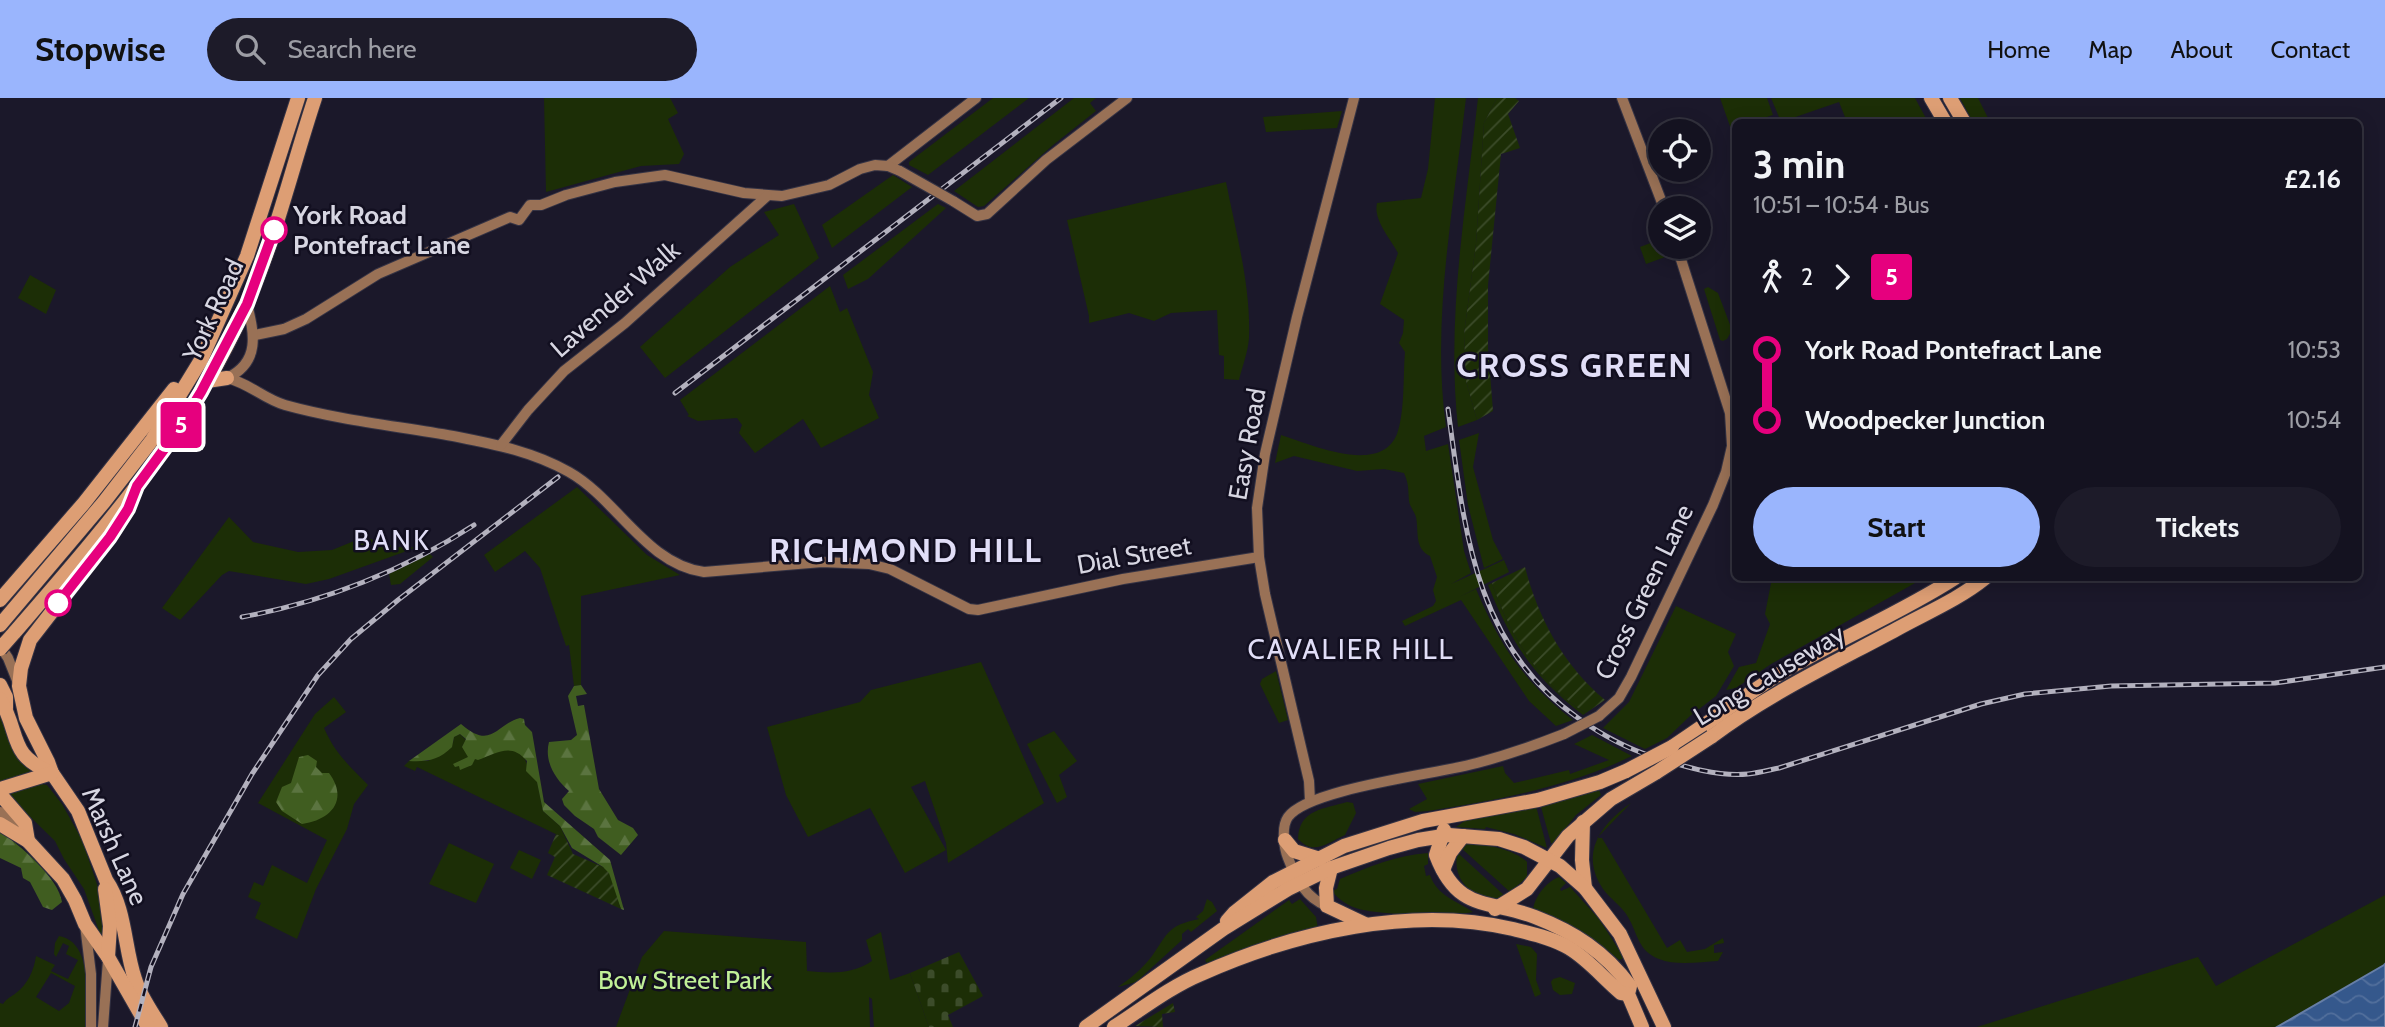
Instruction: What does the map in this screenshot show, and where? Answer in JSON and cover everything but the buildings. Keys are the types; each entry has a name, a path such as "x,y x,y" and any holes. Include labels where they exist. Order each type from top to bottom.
{"highway":[{"name":"York Road","path":"201,360 243,265 298,98"},
{"name":"York Road","path":"137,486 176,433 247,304 281,209 315,98"},
{"path":"1931,98 1943,119"},
{"path":"1950,98 1962,119"},
{"path":"3,595 84,503 181,380 201,360"},
{"path":"1,624 104,502 152,440 201,360"},
{"path":"207,381 227,378"},
{"path":"0,647 137,486"},
{"path":"19,686 24,655 30,640 110,537 128,509 137,486"},
{"name":"Long Causeway","path":"1296,877 1317,858 1344,846 1423,821 1532,801 1600,782 1626,771 1687,738 1786,670 1950,581"},
{"name":"Long Causeway","path":"1473,921 1522,893 1569,835 1611,799 1760,704 1980,581"},
{"path":"0,685 6,697 2,705 24,758 52,774"},
{"name":"Marsh Lane","path":"19,686 26,718 52,774 78,811 111,888 135,982 162,1027"},
{"path":"28,841 25,823 0,792 52,774"},
{"path":"1463,814 1448,823 1440,835 1436,855 1456,888 1468,898 1496,908 1527,914 1573,933 1604,955 1630,986 1628,994 1642,1027"},
{"path":"1583,822 1585,888"},
{"path":"0,824 28,841 63,879 85,924 108,957 148,1027"},
{"path":"1086,1027 1223,929 1234,913 1273,882 1331,869 1389,848 1440,835 1499,839 1524,847 1560,866 1585,888 1620,934 1664,1027"},
{"path":"1443,870 1450,853 1463,836"},
{"path":"1285,840 1294,851 1346,863"},
{"path":"1331,869 1326,888 1327,906 1365,924"},
{"path":"106,880 105,895 110,926 108,957"},
{"path":"1114,1027 1199,975 1265,948 1365,924 1473,921 1532,934 1567,947 1584,958 1621,993 1628,994"}],"street":[{"path":"888,166 976,98"},
{"path":"254,335 284,329 306,319 378,274 510,217 519,219 530,205 541,205 566,195 615,182 665,175 744,193 798,194 828,185 860,169 875,165 888,166 977,216 987,214 1046,160 1127,98"},
{"name":"Easy Road","path":"1310,801 1309,781 1265,594 1259,557 1257,508 1265,454 1314,247 1354,98"},
{"path":"1622,98 1659,196"},
{"name":"Lavender Walk","path":"500,445 564,371 625,323 767,195"},
{"name":"Cross Green Lane","path":"1285,840 1288,817 1310,801 1476,764 1564,734 1599,716 1619,698 1713,505 1730,457 1730,413 1681,259"},
{"path":"227,378 236,374 243,366 254,346 247,304"},
{"path":"243,366 248,384"},
{"path":"227,378 248,384 285,405 500,445"},
{"name":"Dial Street","path":"500,445 543,459 570,472 593,488 652,546 673,562 704,572 822,562 869,564 890,569 960,604 978,610 1123,579 1259,557"},
{"path":"0,647 8,658 19,686"},
{"path":"0,812 28,841"},
{"path":"1285,840 1286,854 1296,877 1314,900 1327,906"},
{"path":"85,924 92,986 91,1027"},
{"path":"103,1027 108,957"},
{"path":"106,1003 120,997 133,1001"}],"green space":[{"path":"544,98 670,98 678,113 668,119 684,154 679,164 641,166 546,192"},
{"path":"993,98 1029,98 928,175 909,165 909,162"},
{"path":"1074,98 1096,98 1090,103 1096,111 984,206 978,207 954,191"},
{"path":"1435,98 1466,98 1450,221 1443,304 1442,386 1446,427 1424,436 1426,451 1448,444 1464,551 1471,573 1451,584 1504,560 1509,572 1459,597 1476,589 1494,628 1515,662 1541,692 1573,720 1556,726 1529,701 1461,600 1405,626 1402,621 1433,606 1436,601 1433,590 1437,577 1430,556 1419,544 1416,517 1410,503 1404,473 1384,469 1357,471 1294,456 1275,463 1281,435 1326,450 1360,455 1376,453 1388,446 1397,434 1401,415 1405,352 1399,343 1404,320 1380,304 1398,253 1377,216 1376,209 1377,203 1421,198 1428,169"},
{"path":"1478,98 1497,98 1484,123 1476,244 1464,334 1466,381 1477,420 1458,427 1454,345 1456,303"},
{"path":"1497,98 1515,98 1519,101 1508,114 1520,148 1501,154 1488,285 1488,348 1493,411 1477,420 1466,381 1464,334 1476,244 1484,123"},
{"path":"1720,98 1767,98 1773,115 1760,119 1732,119 1731,129"},
{"path":"1771,98 1915,98 1926,119 1846,119 1839,102 1790,119 1780,119"},
{"path":"1960,98 1978,98 1988,119 1971,119"},
{"path":"1342,111 1337,128 1266,132 1263,117"},
{"path":"893,175 912,187 832,248 822,225"},
{"path":"1226,182 1248,299 1248,343 1239,380 1224,379 1224,356 1219,355 1217,310 1171,313 1154,321 1129,313 1089,323 1067,220"},
{"path":"794,204 819,258 665,378 640,347 730,267 779,235 764,212"},
{"path":"938,204 946,208 868,279 848,289 843,275"},
{"path":"1648,244 1648,259 1660,259 1646,264 1640,247"},
{"path":"30,275 56,290 46,314 18,298"},
{"path":"830,286 840,312 847,308 873,372 869,395 879,418 821,448 803,419 755,453 739,433 742,425 737,418 698,421 687,416 689,415 680,400"},
{"path":"1708,287 1718,293 1732,330 1723,341 1720,340 1704,289"},
{"path":"1479,433 1473,467 1493,540 1503,559 1484,568 1468,505 1459,440"},
{"path":"577,487 647,555 680,575 581,596 581,685 574,686 569,645 566,646 540,568 525,551 495,572 484,555"},
{"path":"229,517 253,542 298,552 332,550 364,537 396,547 418,547 329,579 306,584 229,571 222,575 180,620 162,608"},
{"path":"430,554 433,557 400,584 391,585 389,574"},
{"path":"1525,567 1537,605 1554,640 1577,672 1605,700 1586,713 1554,688 1540,673 1517,639 1499,602 1492,583"},
{"path":"1771,581 1919,581 1771,664 1736,688 1726,690 1739,667 1756,663 1770,624 1765,614"},
{"path":"1492,583 1517,639 1540,673 1554,688 1586,713 1583,715 1565,700 1525,657 1497,606 1488,585"},
{"path":"1676,606 1736,634 1728,652 1734,666 1716,696 1667,738 1645,749 1603,728 1629,702"},
{"path":"981,662 1044,803 948,863 946,843 925,781 911,787 946,850 905,873 870,808 808,837 786,795 767,727 860,702 871,690"},
{"path":"1276,671 1288,720 1279,723 1260,684 1262,679"},
{"path":"581,685 587,694 576,696 578,706 584,705 599,789 618,820 633,828 638,835 621,855 564,805 562,799 569,791 559,781 549,763 549,742 571,740 577,735 568,696 574,686"},
{"path":"334,697 346,712 324,728 338,753 368,785 354,804 347,829 316,889 297,939 255,918 261,903 248,897 254,882 263,886 272,865 307,883 327,840 258,803 315,714"},
{"path":"0,709 31,770 27,774 2,781 0,781"},
{"path":"520,718 524,719 525,725 532,732 544,802 610,860 624,910 621,909 603,867 572,848 560,826 543,811 537,782 526,771 527,761 521,755 509,750 498,752 475,759 472,765 460,770 459,766 455,767 453,764 468,757 462,747 466,739 460,734 454,737 452,747 442,755 427,760 409,761 461,724 471,732 487,736"},
{"path":"1054,731 1077,761 1059,775 1067,797 1057,803 1027,744"},
{"path":"460,734 466,740 462,747 505,748 524,757 537,781 543,811 560,826 566,839 417,767 415,771 404,766 409,761 428,761 453,743 454,737"},
{"path":"1592,735 1632,756 1583,776 1532,791 1428,811 1415,812 1409,809 1427,799 1418,784 1503,766 1505,773 1514,783 1569,770 1570,774 1609,760 1574,744"},
{"path":"308,755 317,761 316,767 322,773 329,773 335,783 337,800 329,813 302,824 282,811 276,802 282,787 291,783 299,757"},
{"path":"36,783 47,785 62,804 82,840 102,899 105,915 102,939 84,889 55,841 8,795"},
{"path":"1599,790 1601,795 1576,815 1553,844 1551,843 1541,807"},
{"path":"1347,802 1353,803 1356,813 1345,835 1315,847 1310,847 1298,839 1299,829 1308,816"},
{"path":"1631,803 1600,835 1611,820"},
{"path":"1536,806 1547,848 1514,834 1486,827 1456,827 1466,820"},
{"path":"0,831 37,863 54,883 62,902 52,910 43,907 30,882 23,878 21,868 0,858"},
{"path":"556,834 566,839 573,854 603,867 609,873 621,909 547,875 555,857 548,853"},
{"path":"1598,838 1602,838 1667,948 1680,940 1687,952 1705,949 1723,938 1724,943 1714,945 1714,953 1723,952 1718,961 1673,962 1659,959 1647,951 1625,913 1606,893 1596,876 1593,852"},
{"path":"449,843 494,864 476,903 429,884"},
{"path":"1465,844 1489,846 1521,857 1527,862 1527,877 1510,892 1460,847"},
{"path":"519,850 541,860 532,879 510,868"},
{"path":"1428,853 1428,864 1424,866 1426,876 1430,875 1442,893 1473,912 1432,915 1370,911 1347,904 1332,891 1337,889 1340,879 1361,870 1394,859"},
{"path":"1457,854 1505,896 1492,902 1470,890 1458,872"},
{"path":"1559,877 1566,883 1561,891 1570,887 1599,919 1624,958 1619,960 1578,931 1533,911 1542,891"},
{"path":"2385,895 2385,964 2277,1027 1977,1027 2198,957 2216,986"},
{"path":"1207,899 1217,911 1191,932 1188,929 1182,934 1182,940 1136,982 1118,987 1144,965 1170,931 1181,924 1199,919 1196,917 1203,911"},
{"path":"1300,899 1316,917 1318,929 1261,943 1208,965 1205,960 1289,900 1292,904"},
{"name":"Bow Street Park","path":"664,931 806,942 807,971 832,972 856,969 872,961 866,940 881,932 890,980 910,973 929,1027 874,1027 872,999 869,997 870,1027 616,1027 642,957"},
{"path":"59,936 70,941 83,960 86,974 85,1027 0,1027 0,1003 3,1004 24,985 36,956 55,965 51,971 68,979 78,960 66,954 69,946 63,943 56,957 55,943","holes":["51,973 75,986 69,1003 59,1011 36,997"]},
{"path":"1516,944 1531,947 1537,954 1536,980 1541,994 1535,997"},
{"path":"959,952 983,996 948,1015 953,1027 929,1027 910,973"},
{"path":"1560,977 1575,983 1572,994 1560,995 1553,990 1551,982"},
{"path":"1173,1003 1175,1012 1162,1014 1163,1027 1135,1026"}],"water":[{"path":"2384,965 2385,1027 2277,1027"}],"railway":[{"path":"675,393 1061,98"},
{"path":"1448,409 1468,538 1495,619 1516,655 1543,689 1596,730 1633,750 1688,767 1724,774 1748,774 1779,768 1981,704 2025,694 2111,686 2275,683 2385,667"},
{"path":"135,1027 151,967 183,894 252,774 318,675 351,639 398,600 558,477"},
{"path":"242,617 303,603 363,582 420,556 474,525"}],"bus line":[{"name":"5","path":"58,603 110,537 128,509 137,486 176,433 201,392 247,304 274,230"}],"place":[{"name":"York Road Pontefract Lane","path":"274,230"}],"district":[{"name":"CROSS GREEN","path":"1575,365"},
{"name":"BANK","path":"392,540"},
{"name":"RICHMOND HILL","path":"906,550"},
{"name":"CAVALIER HILL","path":"1351,649"}]}
